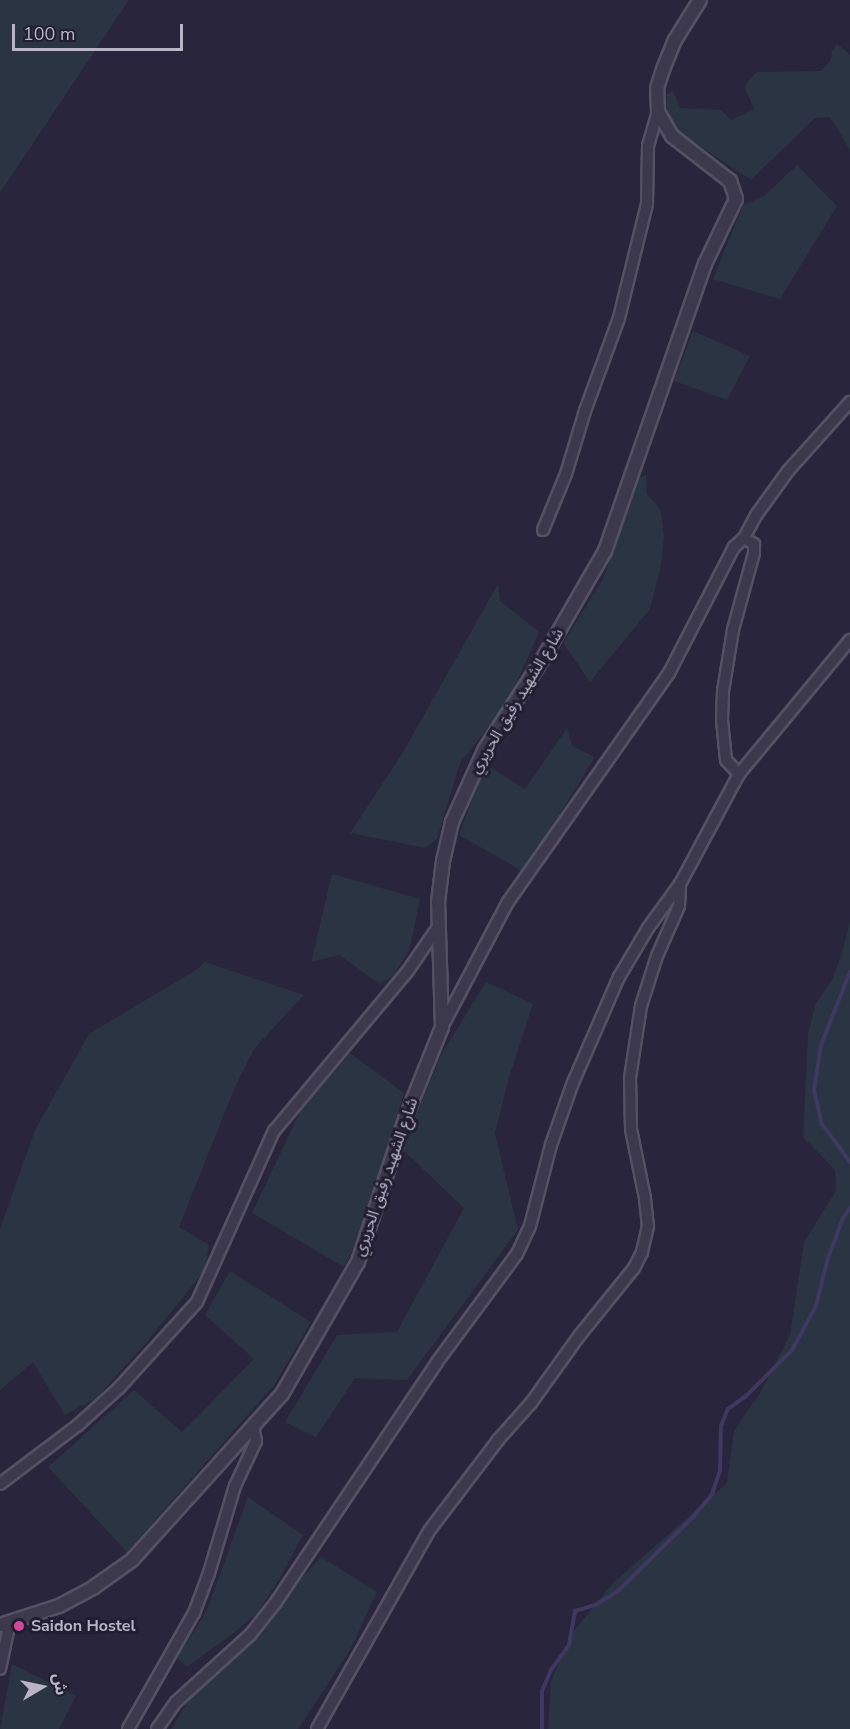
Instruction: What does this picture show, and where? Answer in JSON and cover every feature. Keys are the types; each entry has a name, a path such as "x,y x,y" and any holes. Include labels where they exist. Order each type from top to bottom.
{"street":[{"path":"543,530 566,474 585,411 619,318 647,204 648,147 658,112 657,88 675,40 700,0"},
{"name":"شارع الشهيد رفيق الحريري","path":"5,1623 59,1606 94,1587 132,1560 282,1394 358,1262 405,1119 442,1027 438,927 442,861 452,822 485,749 542,660 603,556 705,264 736,199 730,181 672,136 658,112"},
{"path":"442,1027 508,902 669,673 734,547 744,538 756,514 788,471 850,402"},
{"path":"739,774 726,760 722,720 732,639 754,553 754,544 744,538"},
{"path":"157,1729 193,1684 250,1635 276,1602 437,1362 517,1254 530,1226 561,1116 597,1024 639,943 680,884 739,774 850,640"},
{"path":"317,1729 429,1531 634,1268 642,1252 648,1227 631,1129 630,1078 641,1006 657,956 682,899 680,884"},
{"path":"0,1484 78,1425 119,1388 197,1302 274,1131 407,972 438,927"},
{"path":"128,1729 194,1612 209,1573 235,1486 256,1442 254,1426"},
{"path":"0,1668 5,1623"}],"shaded area":[{"path":"0,0 129,0 0,193"},
{"path":"838,44 850,55 850,150 830,117 815,118 751,180 680,133 670,121 666,107 667,94 673,91 680,108 721,110 731,120 754,109 745,88 757,72 821,71 831,60 832,50"},
{"path":"797,165 837,206 780,299 713,279 743,205 764,196"},
{"path":"693,331 750,356 727,400 674,381"},
{"path":"646,475 647,494 661,510 664,537 661,566 650,609 590,682 563,643 602,581 639,478"},
{"path":"498,584 500,601 539,632 507,704 460,763 437,839 425,848 350,833 402,754"},
{"path":"567,728 572,746 595,757 524,872 459,835 485,764 525,789"},
{"path":"332,874 420,899 410,948 394,975 380,984 339,955 311,962"},
{"path":"850,920 850,1729 548,1729 551,1682 570,1636 613,1583 727,1483 734,1431 760,1393 790,1335 804,1242 836,1191 835,1170 803,1137 808,1034 816,1003 832,980 843,950"},
{"path":"205,962 304,995 254,1049 235,1087 179,1227 209,1245 205,1270 147,1342 96,1398 65,1415 33,1362 0,1390 0,1229 35,1130 89,1034 196,970"},
{"path":"486,982 533,1004 510,1074 495,1133 518,1230 407,1380 355,1378 316,1437 285,1422 337,1335 397,1332 464,1208 402,1149 441,1055"},
{"path":"350,1053 404,1093 362,1233 344,1267 252,1213 300,1112"},
{"path":"230,1271 311,1322 275,1384 127,1552 48,1467 134,1390 182,1432 254,1359 205,1315"},
{"path":"248,1497 303,1535 280,1578 257,1613 187,1667 177,1658 207,1610"},
{"path":"321,1557 377,1592 350,1650 298,1729 171,1729 187,1703"},
{"path":"12,1664 76,1696 59,1729 0,1729"}],"waterway":[{"path":"850,972 821,1045 814,1090 822,1124 850,1162"},
{"path":"542,1729 542,1691 551,1670 569,1645 575,1611 595,1605 618,1591 693,1517 712,1494 720,1471 721,1426 728,1409 746,1396 792,1350 816,1306 828,1258 843,1218 850,1208"}],"place":[{"name":"Saidon Hostel","path":"19,1626"}]}
